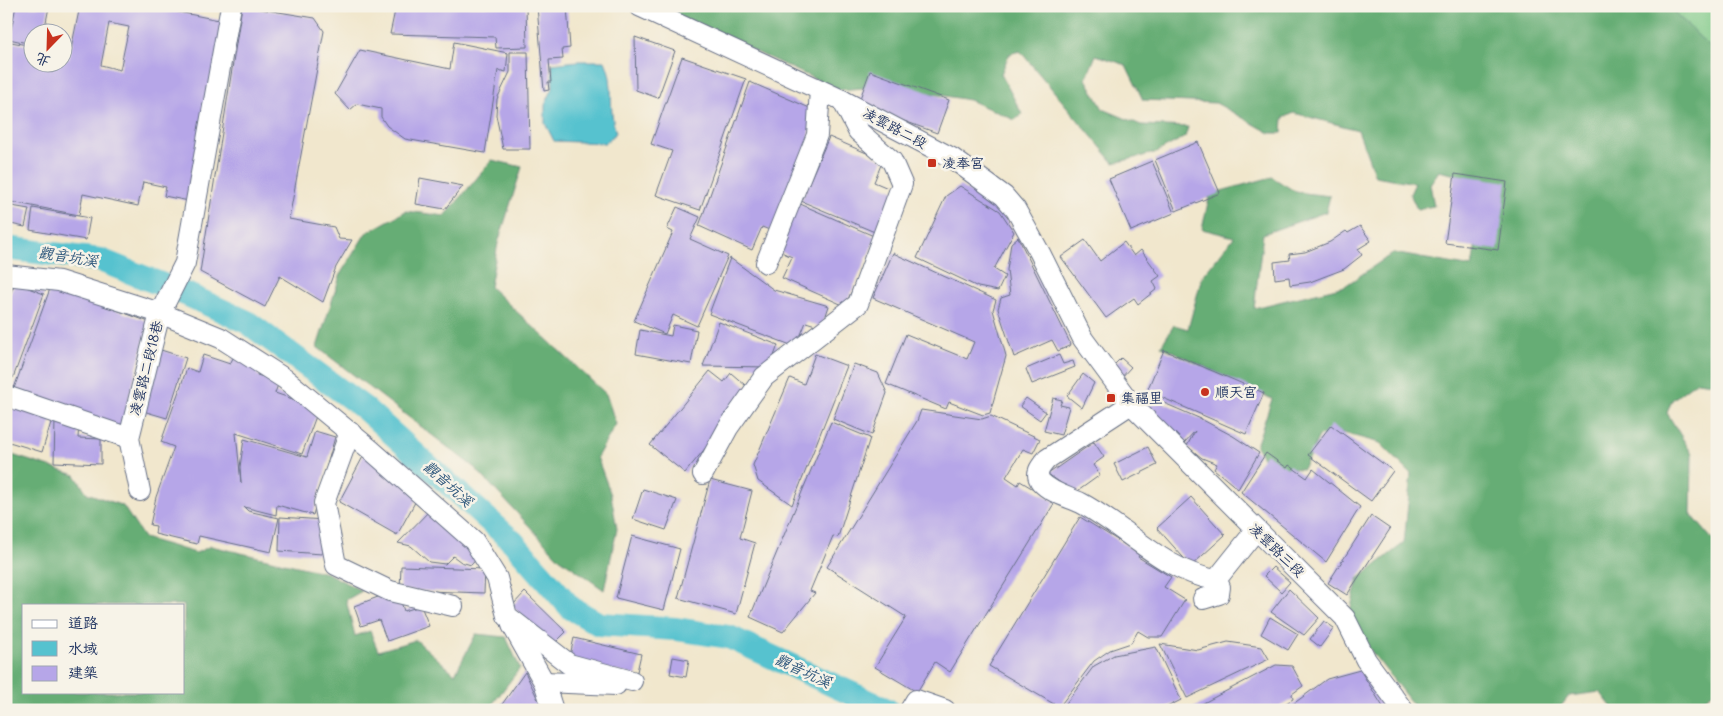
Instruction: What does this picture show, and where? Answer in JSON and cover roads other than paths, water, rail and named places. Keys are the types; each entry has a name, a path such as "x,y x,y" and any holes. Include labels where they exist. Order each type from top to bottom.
{"street":[{"path":"231,6 185,263 160,313 221,338 285,379 350,432 474,541 497,578 507,616 544,682 553,710"},
{"name":"凌雲路二段","path":"638,6 842,100 952,158 1004,196 1016,210 1040,253 1083,339 1131,404"},
{"path":"766,263 817,135 820,90"},
{"path":"703,474 728,428 764,376 858,304 902,184 892,162 858,131 842,100"},
{"name":"凌雲路二段18巷","path":"6,275 59,281 160,313 129,438 140,491"},
{"path":"6,396 129,438"},
{"path":"1131,404 1046,459 1038,470 1038,475 1041,482 1081,504 1178,569 1216,580 1220,587 1220,594 1203,599"},
{"name":"凌雲路三段","path":"1131,404 1345,618 1366,660 1403,710"},
{"path":"350,432 324,503 336,565 390,591 453,606"},
{"path":"1216,580 1256,530"},
{"path":"507,616 569,664 632,681 615,685 544,682"},
{"path":"910,710 916,700 945,710"}],"water":[{"path":"578,61 605,61 608,70 613,123 616,133 605,143 554,141 545,123 545,105 553,88 552,64"}],"waterway":[{"name":"觀音坑溪","path":"6,248 100,260 188,295 247,322 364,408 513,542 571,608 599,624 676,629 729,637 887,710"}],"place":[{"name":"凌奉宮","path":"932,163"},
{"name":"順天宮","path":"1205,392"},
{"name":"集福里","path":"1111,398"}]}
